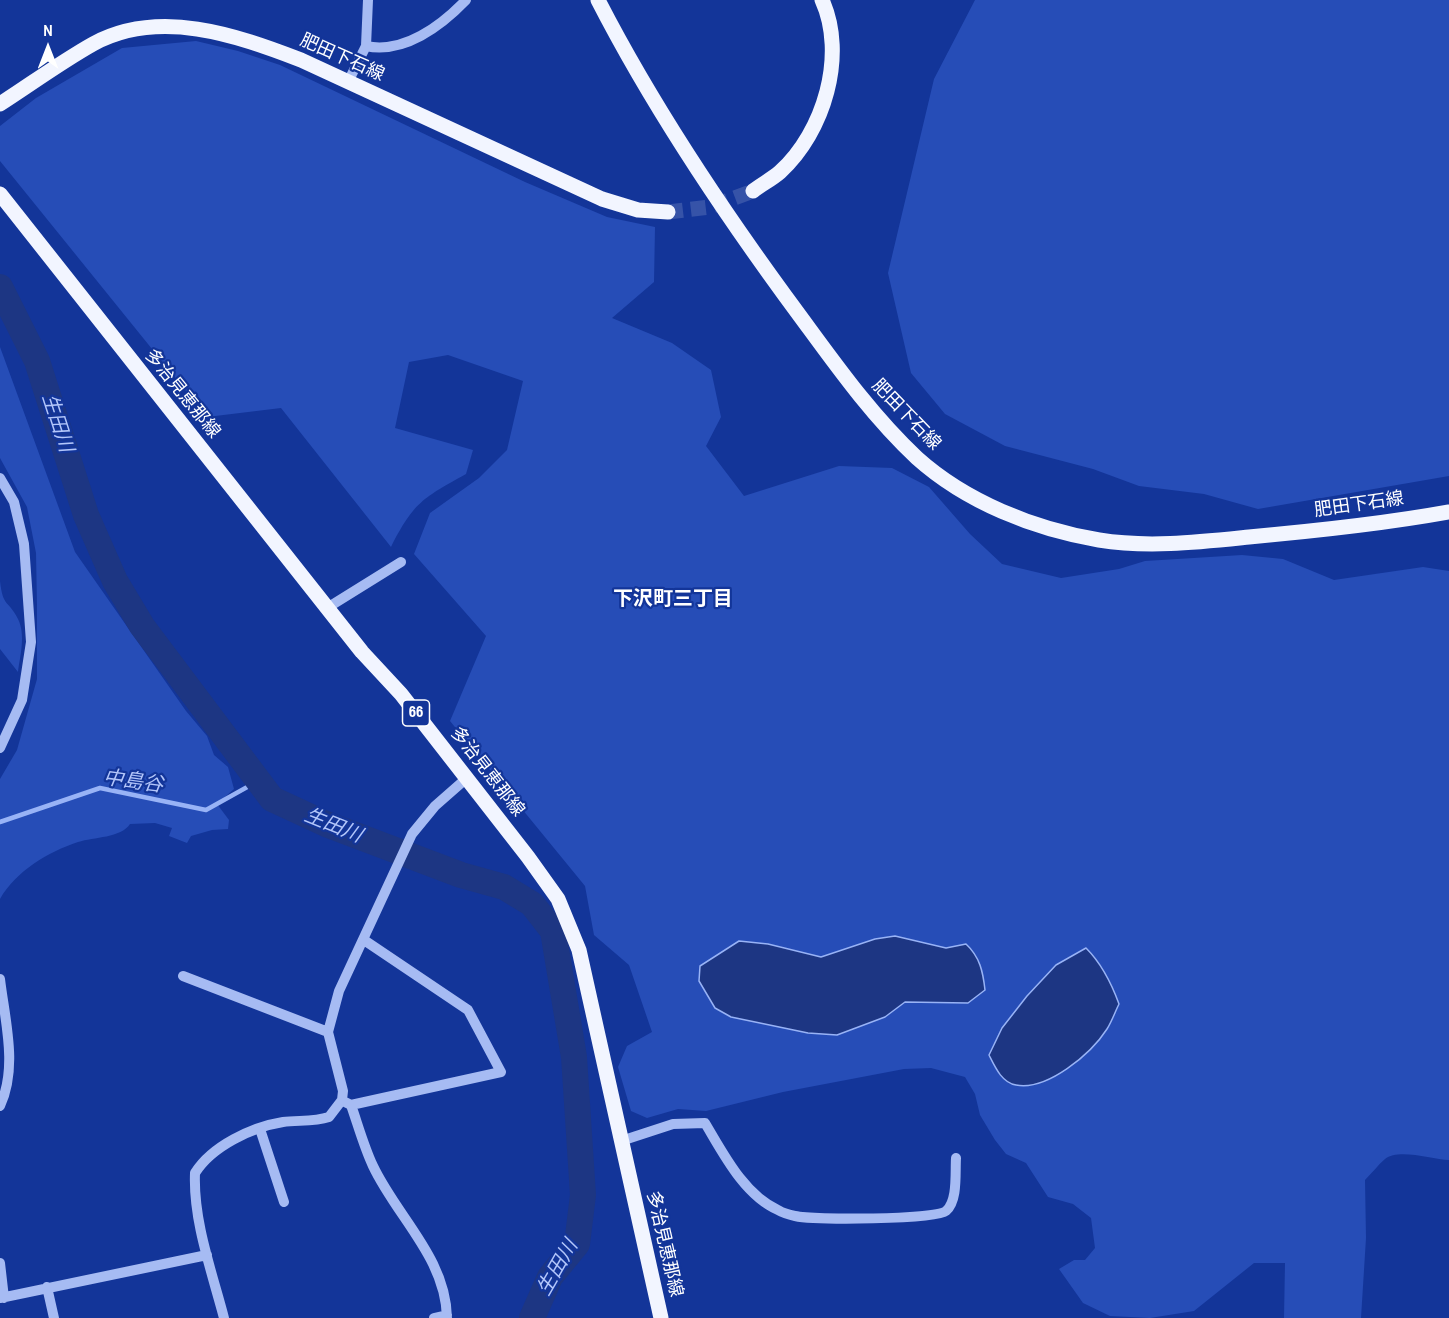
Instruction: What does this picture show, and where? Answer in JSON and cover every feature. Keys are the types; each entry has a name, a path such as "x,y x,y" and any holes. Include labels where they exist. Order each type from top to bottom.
{"main road":[{"name":"肥田下石線","path":"598,0 627,57 695,163 771,276 847,380 918,459 975,498 1012,516 1049,528 1100,540 1151,543 1191,542 1342,529 1449,512"},
{"path":"753,191 781,171 808,137 823,103 830,74 831,47 822,0"},
{"name":"肥田下石線","path":"0,104 94,44 123,33 174,27 223,32 246,39 348,82 602,199 638,210 668,212"},
{"name":"多治見恵那線","path":"0,194 327,608 468,777 558,899 579,950 661,1318"}],"street":[{"path":"348,82 366,46 368,0"},
{"path":"366,46 380,49 392,47 431,31 466,0"},
{"path":"0,478 14,502 24,544 31,642 22,700 0,748"},
{"path":"327,608 401,562"},
{"path":"434,1318 447,1316 443,1290 430,1256 373,1166 347,1102 328,1032 339,992 412,834 435,806 468,777"},
{"path":"224,1318 207,1254 194,1187 195,1173 223,1146 260,1129 282,1122 320,1120 329,1117 347,1102 501,1072 468,1010 364,940"},
{"path":"183,976 328,1032"},
{"path":"0,979 10,1070 7,1092 0,1106"},
{"path":"621,1141 672,1124 705,1124 748,1187 776,1210 796,1216 898,1218 937,1215 946,1211 953,1201 956,1158"},
{"path":"260,1129 284,1202"},
{"path":"0,1263 2,1298 207,1254"},
{"path":"47,1287 54,1318"}],"shaded area":[{"path":"975,0 1449,0 1449,476 1258,509 1204,494 1139,486 1093,469 1005,446 945,414 911,373 888,273 934,79"},
{"path":"196,41 238,51 280,65 525,182 607,217 655,227 654,282 612,318 672,343 711,370 721,417 706,446 744,496 839,466 892,468 929,487 970,534 1002,564 1061,578 1119,569 1145,561 1242,555 1283,559 1334,580 1423,567 1449,571 1449,1160 1398,1154 1382,1161 1365,1180 1366,1238 1361,1318 1284,1318 1285,1263 1254,1263 1194,1311 1150,1318 1110,1316 1083,1303 1059,1269 1074,1260 1085,1260 1095,1248 1091,1218 1073,1204 1048,1197 1026,1163 1006,1154 980,1115 975,1094 965,1077 931,1068 904,1069 783,1092 706,1111 678,1109 647,1118 631,1111 618,1067 627,1046 652,1032 629,965 594,935 585,886 450,721 486,636 414,554 430,513 479,478 507,450 523,381 448,355 409,362 395,428 473,450 466,474 439,489 421,503 406,520 391,547 281,408 207,417 0,161 0,126 36,98 122,48","holes":["895,936 946,948 966,944 933,1001 905,1002 885,1017 837,1035 731,1017 700,966 739,941 768,944 821,957 875,939"]},
{"path":"0,347 75,552 186,711 207,736 214,755 228,767 234,789 217,804 229,820 228,829 212,830 191,836 187,843 169,836 172,828 155,823 130,824 120,832 78,842 44,857 24,871 0,899 0,779 17,750 37,679 37,605 36,553 27,507 0,458"},
{"path":"0,581 4,600 18,619 22,632 18,672 0,649"},
{"path":"895,936 946,948 966,944 975,954 980,965 985,990 968,1003 905,1002 885,1017 837,1035 808,1033 731,1017 715,1008 699,981 700,966 739,941 768,944 821,957 875,939"},
{"path":"1086,948 1106,974 1119,1004 1107,1029 1079,1059 1054,1077 1028,1085 1011,1084 1000,1074 989,1055 1002,1028 1027,996 1056,965"}],"waterway":[{"name":"生田川","path":"0,287 37,361 86,515 115,581 142,626 272,799 326,824 461,875 504,887 532,904 553,931 574,1057 583,1195 577,1244 550,1277 532,1318"},
{"name":"中島谷","path":"0,822 100,788 206,810 258,781"}],"tunnel":[{"path":"668,212 710,207 753,191"}],"district":[{"name":"下沢町三丁目","path":"673,600"}]}
